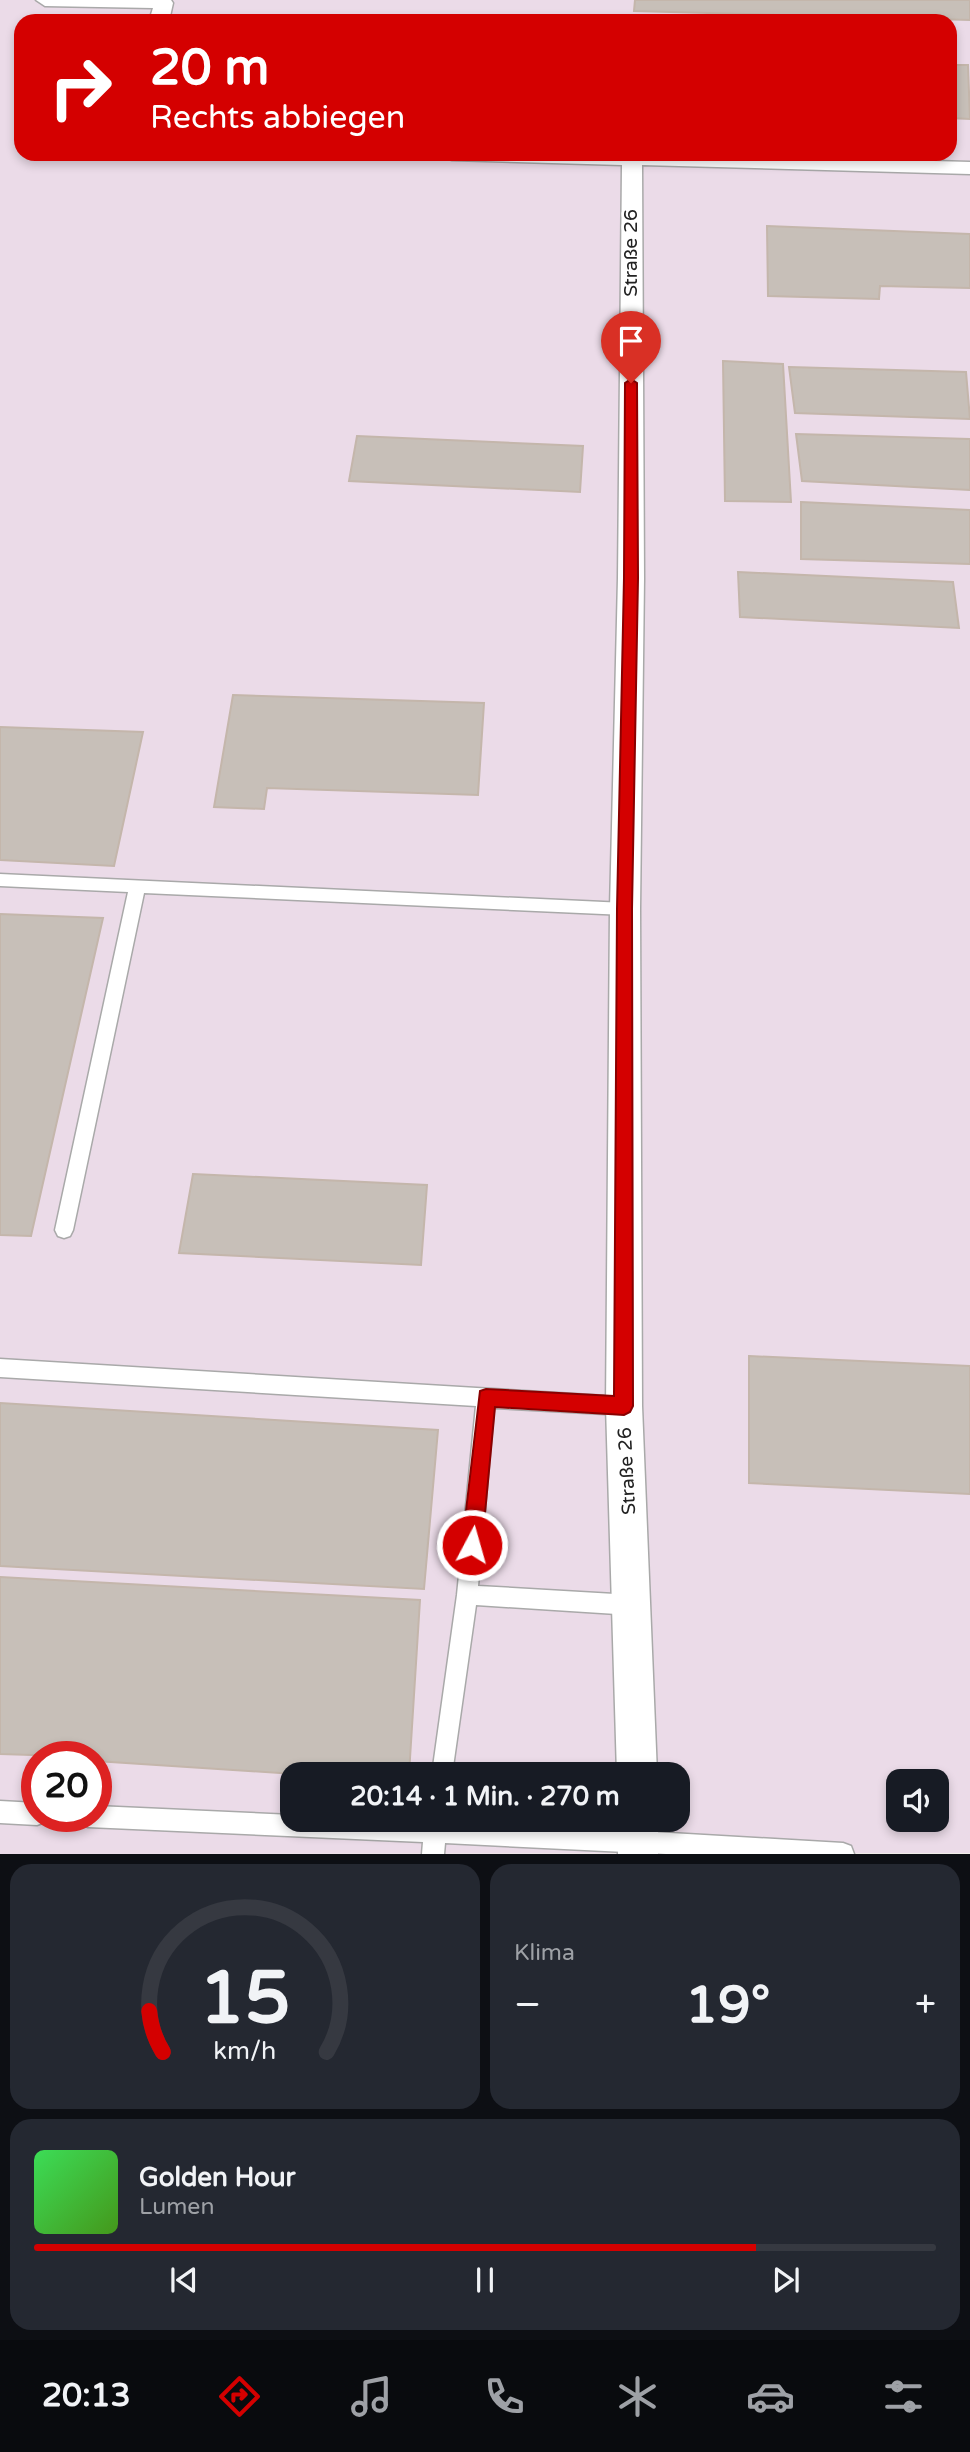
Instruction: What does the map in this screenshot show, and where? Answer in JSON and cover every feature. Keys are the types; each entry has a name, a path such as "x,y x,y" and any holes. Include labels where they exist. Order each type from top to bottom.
{"street":[{"path":"45,0 164,3 161,14"},
{"name":"Straße 26","path":"632,161 631,578 625,909 624,1406 637,1762"},
{"path":"674,161 970,168"}],"lane":[{"path":"0,880 625,909"},
{"path":"64,1230 137,888"},
{"path":"0,1368 624,1406"},
{"path":"444,1762 467,1595 486,1398"},
{"path":"467,1595 632,1605"},
{"path":"0,1812 21,1813"},
{"path":"112,1817 434,1835 638,1838 728,1850 843,1853"}],"shaded area":[{"path":"0,0 970,0 970,1853 0,1854"}],"building":[{"path":"635,0 970,0 970,20 957,20 957,14 634,11"},
{"path":"957,65 968,65 970,119 957,118"},
{"path":"767,226 970,234 970,288 880,286 879,299 768,296"},
{"path":"723,361 783,364 791,502 725,501"},
{"path":"789,367 966,372 970,419 795,413"},
{"path":"796,434 970,439 970,490 802,481"},
{"path":"357,436 583,446 580,492 349,481"},
{"path":"801,502 970,510 970,564 801,559"},
{"path":"738,572 953,582 959,628 740,617"},
{"path":"233,695 484,703 478,795 267,788 264,809 214,807"},
{"path":"0,727 143,732 114,866 0,860"},
{"path":"0,914 103,918 31,1236 0,1235"},
{"path":"193,1174 427,1185 421,1265 179,1253"},
{"path":"749,1356 970,1366 970,1494 749,1483"},
{"path":"0,1403 438,1430 424,1589 0,1566"},
{"path":"0,1577 420,1600 410,1762 280,1762 280,1773 112,1762 112,1741 21,1741 21,1755 0,1754"}],"route":[{"path":"472,1545 486,1398 624,1406 625,909 631,578 631,383"}]}
